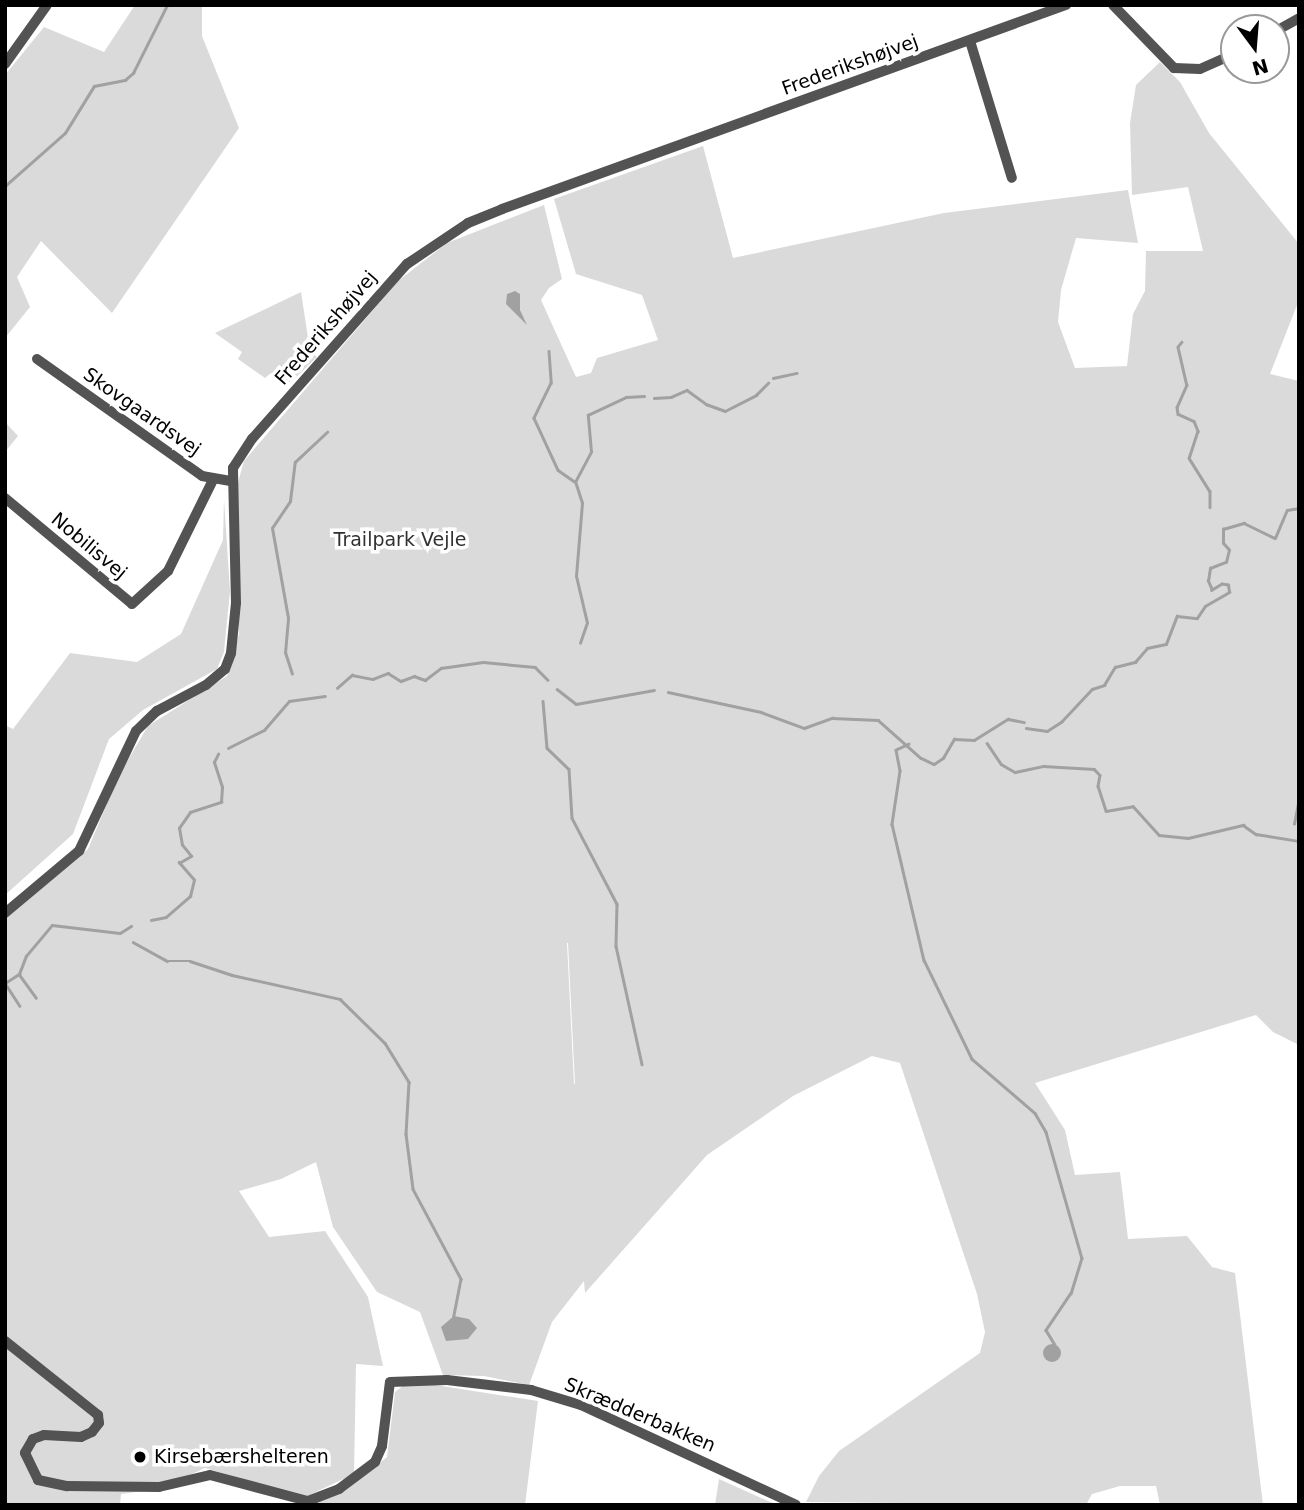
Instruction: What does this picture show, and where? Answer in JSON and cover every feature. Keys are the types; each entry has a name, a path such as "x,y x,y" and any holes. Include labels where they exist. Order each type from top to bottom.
{"street":[{"path":"5,65 47,5"},
{"name":"Frederikshøjvej","path":"5,913 79,851 91,834 121,754 136,731 157,711 206,685 225,669 231,653 236,603 231,481 239,456 383,287 446,236 547,192 1066,5"},
{"path":"1113,5 1174,68 1200,69 1220,60"},
{"path":"971,41 1012,178"},
{"name":"Skovgaardsvej","path":"37,359 213,480 231,481"},
{"name":"Nobilisvej","path":"5,498 132,604 167,571 213,480"},
{"name":"Skrædderbakken","path":"5,1341 98,1415 92,1432 81,1437 44,1436 33,1440 25,1453 38,1480 67,1486 159,1487 210,1475 308,1501 339,1489 374,1462 383,1446 390,1382 447,1380 531,1390 581,1405 796,1505"}],"green space":[{"path":"135,5 202,5 202,36 239,128 112,313 41,241 17,277 30,307 5,338 5,75 44,27 104,52"},
{"name":"Trailpark Vejle","path":"1160,62 1180,82 1209,133 1299,244 1299,300 1270,374 1299,381 1299,1045 1273,1032 1256,1015 1035,1083 1065,1130 1075,1175 1120,1172 1128,1239 1187,1236 1212,1267 1235,1273 1263,1505 1160,1505 1156,1486 1120,1486 1092,1494 1086,1505 806,1502 819,1476 839,1451 980,1353 985,1332 977,1294 900,1063 872,1056 793,1096 707,1155 585,1293 584,1281 552,1322 529,1385 484,1376 443,1375 420,1312 377,1292 333,1227 316,1162 281,1179 239,1191 269,1237 325,1231 368,1297 383,1366 356,1364 354,1474 305,1497 205,1468 159,1489 121,1494 120,1505 5,1505 5,919 88,849 119,775 148,726 227,676 239,634 237,486 244,461 398,281 447,243 544,205 562,279 549,288 541,300 576,377 591,373 597,358 658,340 642,295 576,274 554,199 703,146 733,258 944,213 1128,190 1138,243 1076,238 1061,290 1058,322 1075,368 1127,366 1133,314 1145,291 1146,251 1203,251 1188,187 1132,195 1130,123 1136,85","holes":["567,943 568,943 575,1084"]},
{"path":"301,292 310,351 317,357 287,386 271,373 265,378 238,359 242,352 215,333"},
{"path":"5,422 18,436 5,452"},
{"path":"224,499 230,591 224,652 217,669 143,710 109,739 73,834 5,895 5,725 13,729 70,653 137,662 181,634 223,540"},
{"path":"429,1384 538,1401 525,1505 305,1505 345,1491 387,1457 395,1392 404,1385"},
{"path":"719,1479 777,1505 715,1505"}],"shaded area":[{"path":"515,291 520,294 520,310 527,325 506,304 507,294"},
{"path":"454,1316 469,1319 477,1328 468,1339 446,1341 441,1327"},
{"path":"1052,1344 1058,1347 1061,1353 1058,1359 1052,1362 1046,1359 1043,1353 1046,1347"}],"waterway":[{"path":"5,186 65,133 94,86 125,80 133,73 167,5"},
{"path":"1182,342 1178,347 1187,385 1177,407 1178,414 1194,421 1198,431 1189,458 1210,491 1210,507"},
{"path":"549,351 551,383 534,418 558,470 575,482"},
{"path":"773,378 796,373"},
{"path":"654,398 671,397 687,390 706,404 725,411 756,395 768,383"},
{"path":"580,643 587,623 576,576 582,503 575,482 591,452 588,415 626,397 644,396"},
{"path":"292,674 285,653 288,618 272,528 290,501 295,462 327,432"},
{"path":"1026,728 1047,731 1061,722 1092,689 1104,685 1115,667 1135,662 1147,648 1166,644 1177,616 1197,618 1205,606 1229,592 1228,585 1222,584 1212,590 1208,581 1210,568 1226,562 1229,550 1223,543 1223,529 1244,523 1275,538 1287,510 1299,508"},
{"path":"337,688 352,675 373,679 388,673 401,681 414,676 425,680 441,668 483,662 535,667 548,680"},
{"path":"557,689 576,704 654,690"},
{"path":"668,692 761,712 804,728 832,718 878,720 921,758 934,764 943,758 954,739 974,740 1008,719 1024,722"},
{"path":"228,748 264,730 289,701 325,696"},
{"path":"543,701 547,748 569,769 572,818 617,904 616,946 642,1064"},
{"path":"1299,715 1299,736"},
{"path":"987,743 1001,764 1015,772 1043,766 1094,769 1100,775 1098,786 1106,811 1133,806 1159,835 1188,838 1243,825 1256,834 1299,841"},
{"path":"909,744 896,750 900,771 892,824 924,960 972,1059 1035,1113 1046,1132 1082,1258 1071,1293 1046,1330 1055,1345"},
{"path":"151,920 166,917 190,896 194,880 179,863 191,856 182,845 179,828 190,812 221,802 222,787 214,762 218,754"},
{"path":"1294,824 1299,798"},
{"path":"5,983 19,974 26,956 52,925 120,933 131,926"},
{"path":"133,942 167,961 190,961 232,975 340,999 385,1043 409,1082 406,1134 413,1189 461,1279 454,1316"},
{"path":"19,974 36,997"},
{"path":"5,983 20,1006"}],"place":[{"name":"Kirsebærshelteren","path":"140,1457"}]}
